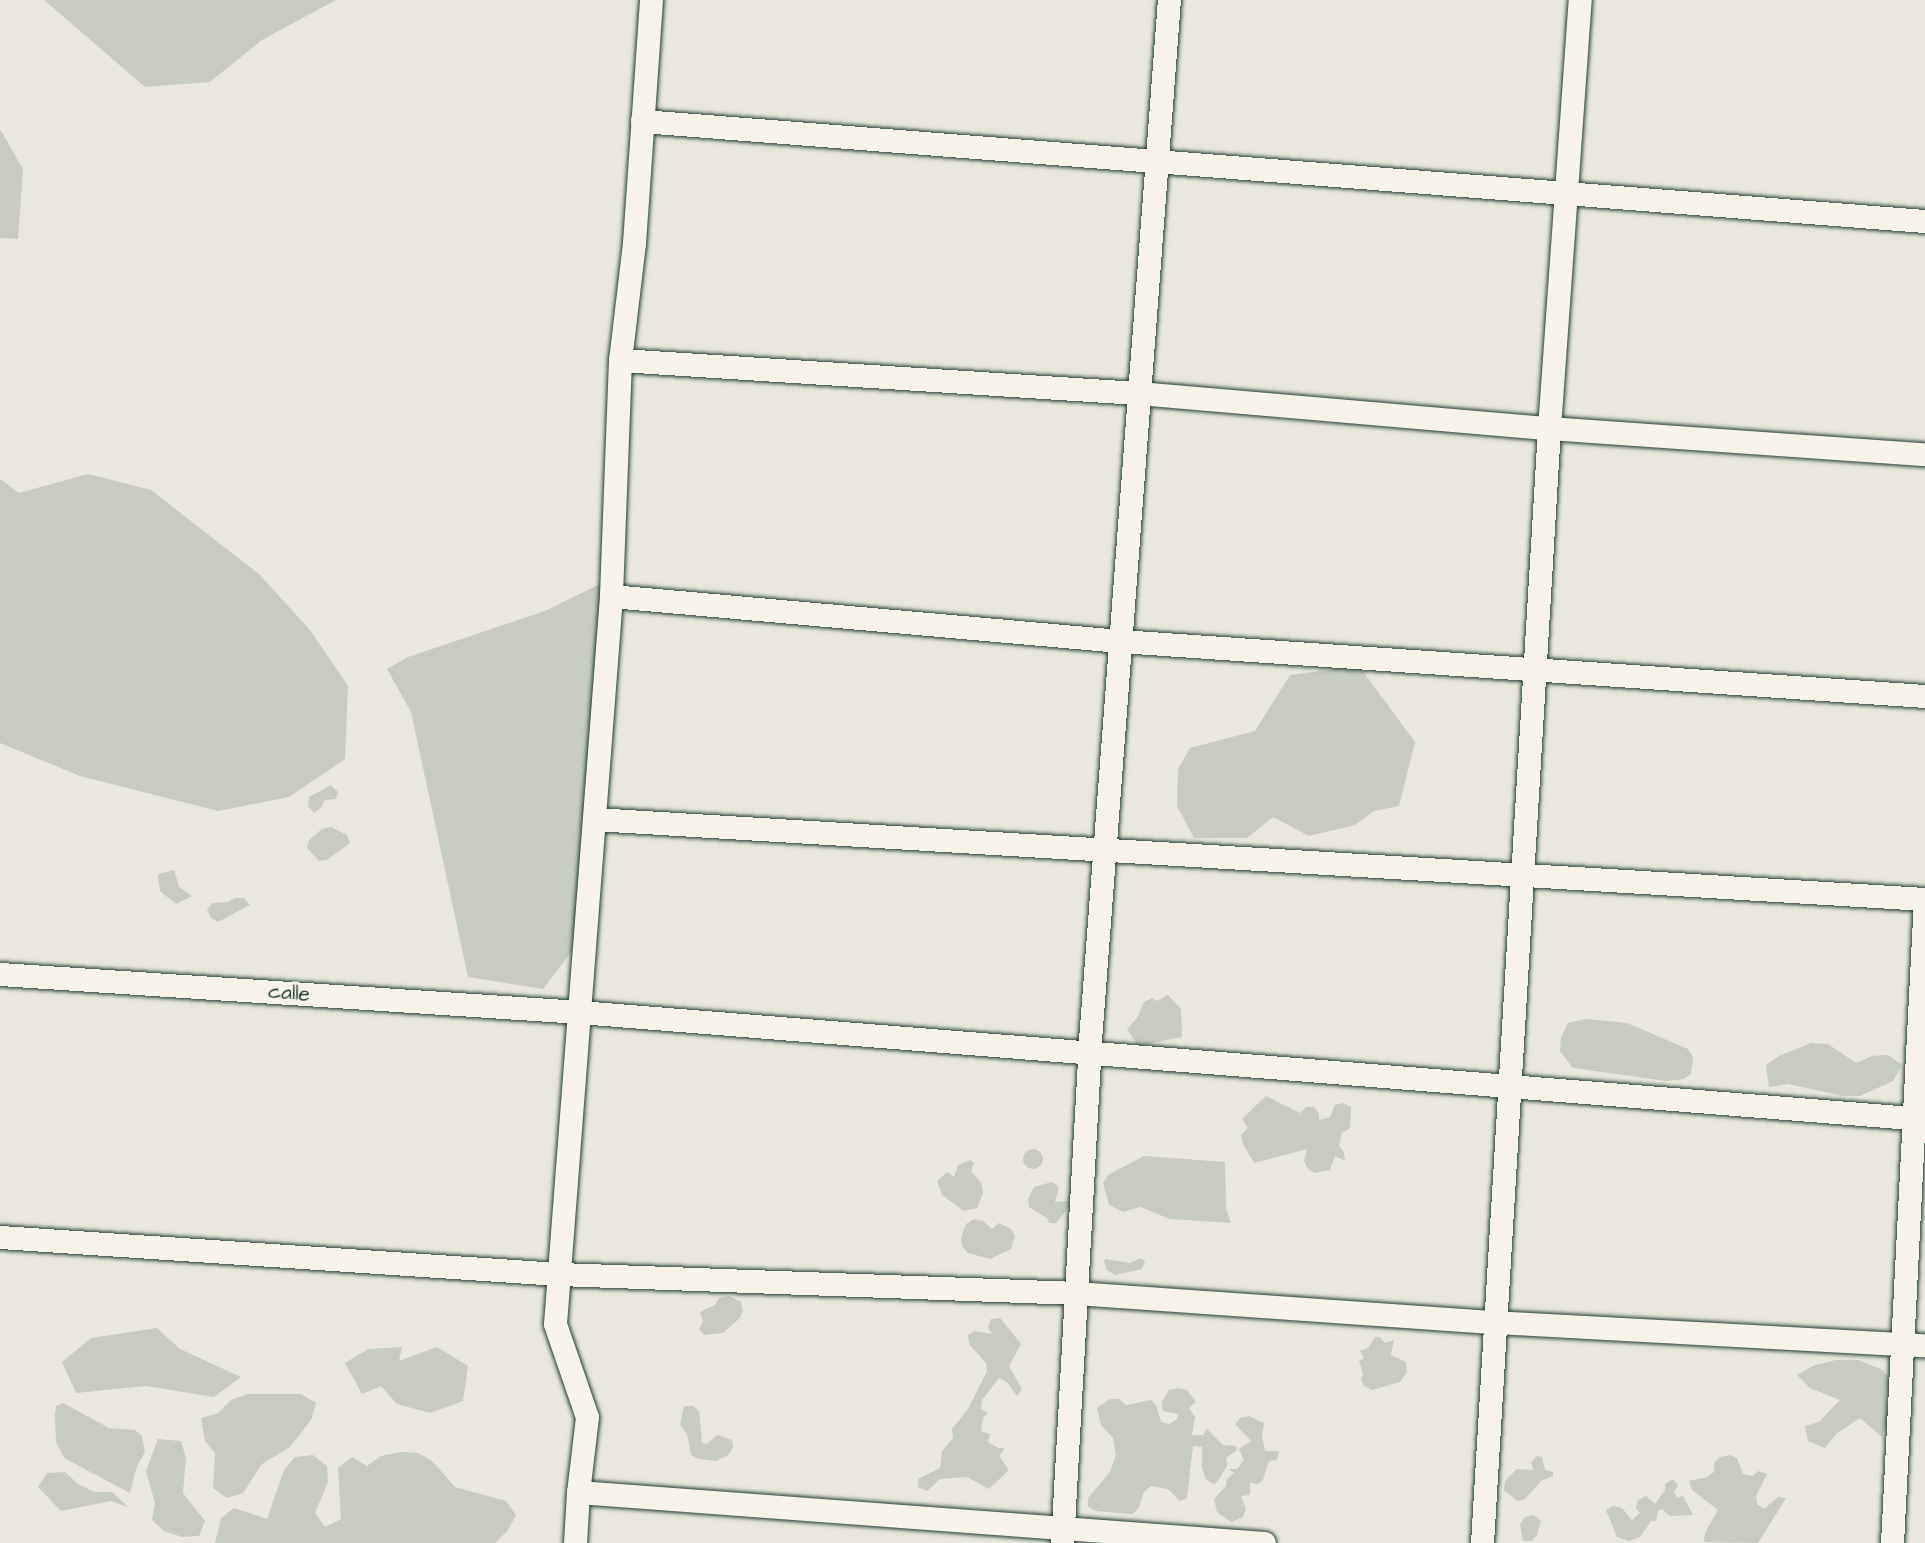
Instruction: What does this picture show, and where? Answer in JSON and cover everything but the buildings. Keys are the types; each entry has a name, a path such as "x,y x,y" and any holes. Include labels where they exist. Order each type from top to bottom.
{"street":[{"path":"575,1543 587,1417 555,1324 611,596 620,360 634,243 650,0"},
{"path":"1063,1536 1089,1053 1169,0"},
{"path":"1482,1543 1520,876 1580,0"},
{"path":"642,121 1925,221"},
{"path":"620,360 1138,393 1549,428 1925,454"},
{"path":"611,596 1120,640 1925,696"},
{"path":"594,819 1104,852 1925,899 1914,1344 1892,1543"},
{"name":"calle","path":"0,974 579,1012 1919,1119"},
{"path":"0,1237 559,1274 1076,1293 1494,1322 1914,1344"},
{"path":"578,1492 1063,1536 1264,1543"}],"shaded area":[{"path":"44,0 336,0 262,40 210,82 145,87"},
{"path":"0,129 23,169 18,239 0,238"},
{"path":"88,474 151,490 259,574 310,630 348,686 345,759 289,797 218,811 80,776 0,743 0,479 19,493"},
{"path":"608,580 581,939 543,989 468,977 411,712 387,669 408,657 545,611"},
{"path":"1359,666 1415,742 1399,806 1374,811 1355,825 1309,836 1273,817 1247,838 1194,838 1177,806 1178,769 1190,748 1255,731 1290,675"},
{"path":"331,785 338,792 336,799 325,800 321,808 314,813 308,806 309,797"},
{"path":"331,827 347,835 350,843 327,860 319,861 307,848 309,840 322,829"},
{"path":"174,870 179,887 192,896 176,904 160,891 158,874"},
{"path":"235,898 244,898 250,905 218,922 211,918 207,910 212,903 228,902"},
{"path":"1168,995 1181,1009 1182,1037 1138,1046 1127,1029 1137,1018 1144,1002 1152,998 1157,1001"},
{"path":"1586,1019 1627,1023 1688,1049 1693,1057 1691,1074 1684,1079 1666,1081 1573,1068 1560,1051 1561,1037 1568,1023"},
{"path":"1811,1043 1828,1044 1856,1063 1872,1056 1888,1055 1902,1065 1893,1081 1860,1096 1843,1096 1788,1084 1769,1087 1766,1065 1779,1056"},
{"path":"1266,1096 1300,1113 1306,1107 1314,1107 1319,1114 1319,1120 1330,1117 1335,1105 1343,1103 1351,1107 1350,1128 1342,1133 1339,1146 1344,1152 1345,1161 1335,1156 1330,1170 1315,1173 1308,1169 1304,1161 1307,1149 1254,1163 1243,1144 1241,1135 1248,1128 1242,1119"},
{"path":"1029,1149 1037,1149 1043,1159 1037,1169 1029,1169 1023,1163 1023,1155"},
{"path":"1144,1156 1225,1162 1226,1208 1231,1223 1170,1219 1140,1207 1123,1212 1109,1205 1103,1183 1108,1175"},
{"path":"970,1160 974,1163 971,1171 982,1184 983,1193 977,1208 964,1211 942,1195 937,1181 947,1172 954,1177 958,1165"},
{"path":"1052,1182 1059,1187 1055,1202 1069,1201 1070,1206 1056,1223 1049,1223 1048,1219 1029,1207 1028,1199 1034,1187"},
{"path":"974,1219 983,1221 992,1229 999,1223 1011,1229 1015,1236 1011,1249 990,1259 968,1253 962,1246 961,1237 966,1224"},
{"path":"1141,1258 1145,1261 1142,1269 1115,1275 1107,1270 1104,1261 1130,1263"},
{"path":"729,1296 741,1302 743,1310 740,1318 723,1333 704,1335 699,1329 703,1321 700,1312 715,1305 719,1298"},
{"path":"1000,1318 1021,1344 1009,1366 1022,1389 1017,1396 1007,1382 999,1378 982,1400 981,1409 988,1413 983,1418 981,1431 990,1434 988,1442 998,1448 1005,1448 999,1456 1009,1470 989,1489 967,1477 940,1479 927,1491 918,1487 918,1479 940,1468 942,1451 953,1438 952,1429 968,1409 987,1371 986,1363 969,1344 968,1335 975,1331 992,1334 988,1327 991,1319"},
{"path":"157,1328 180,1349 241,1377 214,1397 146,1386 76,1393 62,1362 91,1338"},
{"path":"1375,1337 1380,1337 1385,1343 1394,1340 1391,1355 1406,1362 1407,1372 1400,1382 1372,1390 1364,1386 1359,1361 1364,1358 1360,1351 1368,1348"},
{"path":"402,1347 399,1361 437,1347 468,1366 463,1401 430,1413 397,1404 381,1386 362,1394 345,1363 368,1349"},
{"path":"1836,1360 1858,1360 1883,1370 1893,1384 1885,1399 1890,1418 1882,1437 1860,1418 1836,1434 1825,1448 1808,1441 1805,1426 1819,1422 1840,1400 1810,1388 1797,1375 1815,1365"},
{"path":"1169,1390 1187,1390 1196,1402 1189,1408 1195,1417 1192,1435 1203,1435 1207,1429 1223,1445 1236,1446 1237,1450 1226,1458 1227,1466 1218,1481 1214,1484 1206,1480 1202,1468 1202,1447 1193,1446 1187,1498 1180,1501 1168,1489 1151,1486 1144,1492 1138,1509 1132,1514 1096,1511 1088,1507 1088,1498 1110,1472 1116,1455 1113,1438 1101,1425 1097,1408 1110,1399 1119,1399 1126,1405 1151,1400 1156,1405 1161,1422 1169,1424 1177,1419 1178,1414 1163,1411 1162,1402"},
{"path":"248,1394 301,1394 316,1403 311,1420 290,1447 262,1464 243,1493 227,1498 213,1488 215,1453 205,1441 201,1418 218,1413 231,1400"},
{"path":"63,1403 109,1428 135,1430 142,1436 145,1452 137,1466 130,1493 64,1458 56,1442 55,1415 56,1406"},
{"path":"684,1406 693,1406 699,1411 702,1443 707,1444 717,1435 732,1440 733,1448 728,1455 716,1461 691,1455 687,1434 680,1425"},
{"path":"1249,1416 1264,1423 1262,1436 1265,1451 1279,1451 1277,1460 1269,1461 1263,1480 1258,1484 1250,1483 1250,1495 1241,1496 1246,1509 1243,1517 1231,1522 1217,1512 1214,1499 1234,1473 1229,1469 1237,1469 1244,1460 1239,1449 1251,1441 1235,1424 1240,1418"},
{"path":"158,1439 181,1441 186,1458 183,1493 205,1521 199,1536 182,1537 164,1531 152,1520 155,1503 146,1471"},
{"path":"400,1452 418,1453 432,1461 455,1487 506,1501 516,1515 508,1530 495,1543 215,1543 221,1518 234,1508 267,1519 284,1470 295,1457 313,1455 327,1466 328,1482 315,1513 325,1527 341,1519 338,1468 352,1457 367,1466 381,1456"},
{"path":"1730,1455 1737,1458 1743,1474 1752,1476 1759,1471 1767,1474 1756,1496 1757,1504 1764,1509 1778,1497 1786,1498 1758,1543 1704,1542 1705,1533 1718,1510 1692,1490 1689,1481 1707,1477 1714,1472 1714,1463 1720,1457"},
{"path":"1537,1456 1542,1457 1545,1470 1553,1472 1553,1476 1541,1481 1525,1499 1517,1501 1504,1490 1505,1481 1517,1469 1533,1470 1531,1462"},
{"path":"65,1472 78,1484 94,1492 112,1492 128,1507 111,1501 61,1511 38,1487 47,1473"},
{"path":"1673,1479 1678,1486 1674,1491 1677,1498 1683,1496 1693,1515 1670,1516 1662,1509 1658,1511 1656,1521 1651,1521 1640,1537 1629,1541 1617,1537 1606,1510 1613,1506 1622,1508 1632,1520 1640,1513 1636,1508 1638,1500 1646,1496 1655,1504 1665,1490 1665,1484"},
{"path":"1534,1515 1541,1521 1537,1535 1532,1541 1523,1541 1520,1524 1525,1517"}]}
